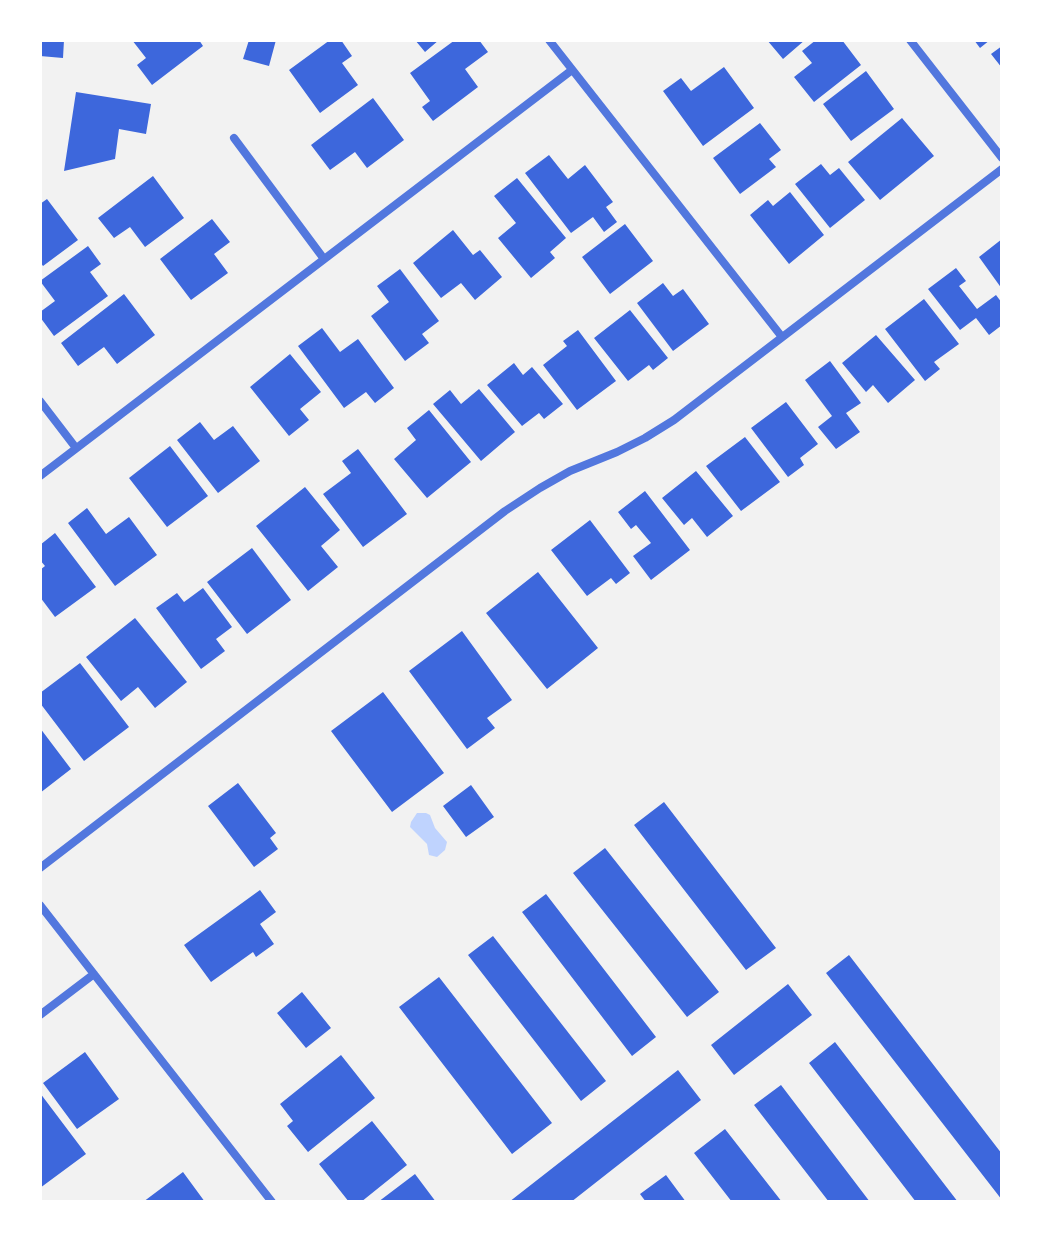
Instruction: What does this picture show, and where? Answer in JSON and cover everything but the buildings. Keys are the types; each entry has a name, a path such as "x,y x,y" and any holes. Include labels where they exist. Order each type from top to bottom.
{"street":[{"path":"549,40 782,337"},
{"path":"910,40 1002,158"},
{"path":"40,476 572,70"},
{"path":"234,138 324,259"},
{"path":"40,868 505,511 570,471 617,452 674,420 1002,169"},
{"path":"40,401 76,448"},
{"path":"40,905 272,1202"},
{"path":"40,1015 94,974"}],"water":[{"path":"417,813 430,815 435,828 447,842 445,850 437,857 429,855 427,844 410,827"}]}
